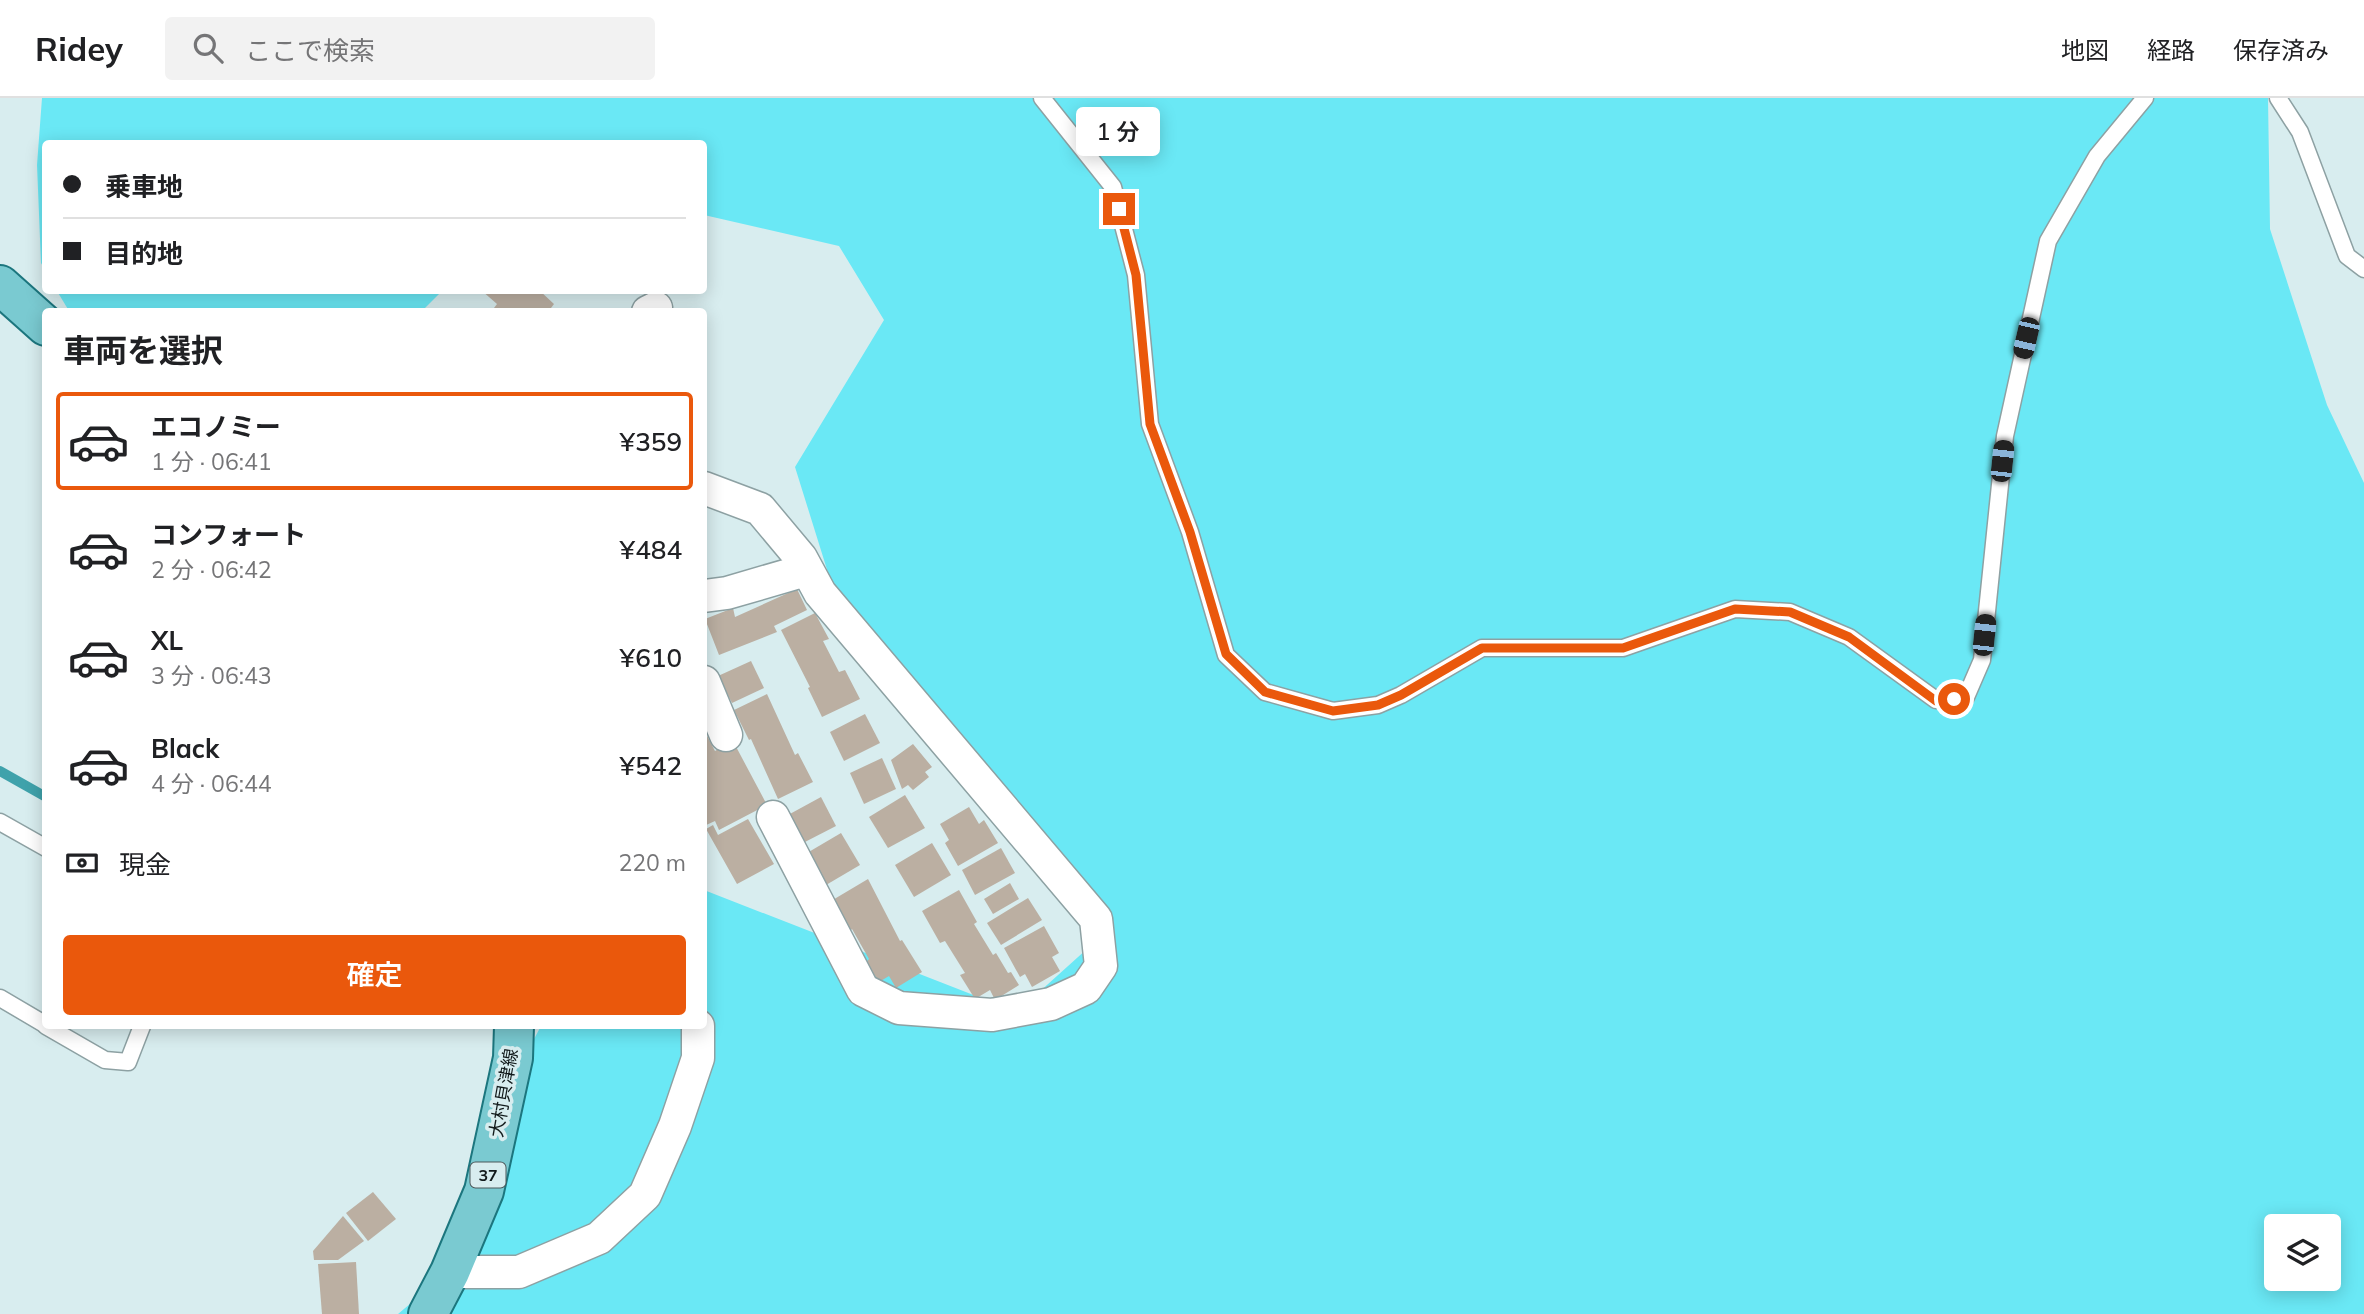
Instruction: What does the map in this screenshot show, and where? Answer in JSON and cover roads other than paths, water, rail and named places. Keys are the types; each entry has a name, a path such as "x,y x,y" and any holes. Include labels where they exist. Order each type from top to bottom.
{"main road":[{"path":"0,285 42,322"},
{"name":"大村貝津線","path":"428,1314 450,1272 484,1191 513,1058 514,1029"}],"street":[{"path":"707,489 760,509 801,558 820,593 1096,919 1101,966 1086,988 1051,1004 992,1015 899,1008 863,990 772,817"},
{"path":"707,596 727,593 806,570"},
{"path":"707,689 726,735"},
{"path":"450,1272 519,1272 600,1238 645,1195 675,1126 698,1058 698,1029"}],"lane":[{"path":"1042,98 1113,187 1136,275 1150,424 1190,532 1226,654 1265,692 1333,711 1378,705 1401,695 1482,648 1623,648 1735,609 1790,612 1849,637 1936,701 1966,697 1982,660 2005,436 2048,241 2097,156 2145,98"},
{"path":"2278,98 2300,132 2347,256 2364,269"},
{"path":"0,822 42,846"},
{"path":"0,998 42,1023"},
{"path":"53,1029 105,1060 128,1062 141,1029"}],"waterway":[{"path":"0,771 42,795"}]}
